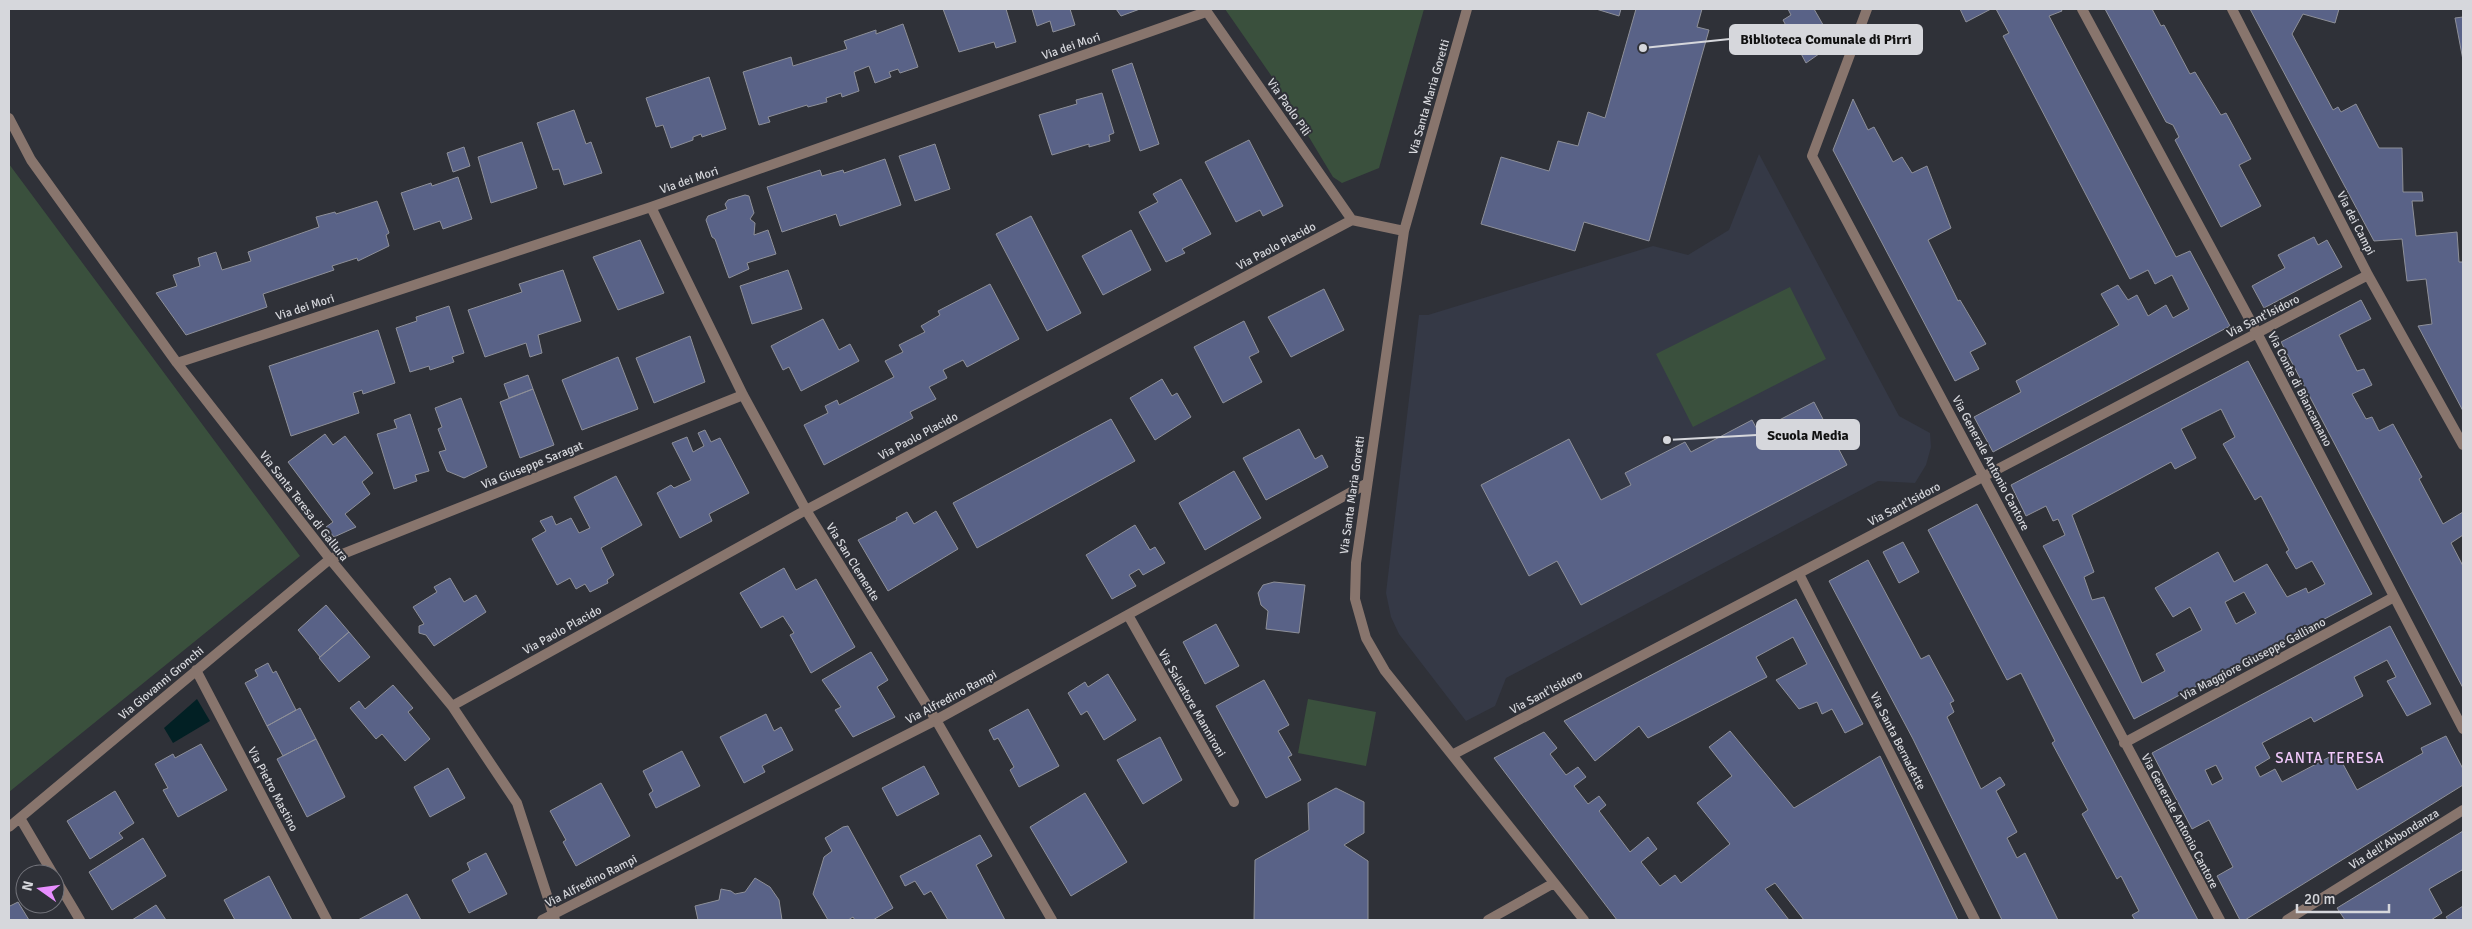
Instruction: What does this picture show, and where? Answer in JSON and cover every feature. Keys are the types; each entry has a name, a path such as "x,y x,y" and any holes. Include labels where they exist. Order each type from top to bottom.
{"street":[{"name":"Via Santa Maria Goretti","path":"1467,9 1404,231 1366,484 1356,563 1355,599 1366,638 1385,671 1584,920"},
{"name":"Via Generale Antonio Cantore","path":"1867,9 1812,156 2220,920"},
{"name":"Via Conte di Biancamano","path":"2082,9 2257,333 2463,729"},
{"name":"Via dei Campi","path":"2232,9 2368,275 2463,444"},
{"name":"Via dei Mori","path":"177,363 650,207 1205,10"},
{"name":"Via Paolo Pili","path":"1205,10 1352,220"},
{"name":"Via Santa Teresa di Gallura","path":"9,118 31,160 177,363 330,559 452,706 517,803 553,918"},
{"name":"Via San Clemente","path":"650,207 743,395 806,510 936,720 1052,920"},
{"path":"1352,220 1404,231"},
{"name":"Via Paolo Placido","path":"452,706 806,510 1352,220"},
{"name":"Via Sant'Isidoro","path":"1452,755 2368,275"},
{"name":"Via Giuseppe Saragat","path":"330,559 743,395"},
{"name":"Via Alfredino Rampi","path":"542,920 553,918 936,720 1366,484"},
{"name":"Via Giovanni Gronchi","path":"9,827 330,559"},
{"name":"Via Santa Bernadette","path":"1799,574 1975,920"},
{"name":"Via Maggiore Giuseppe Galliano","path":"2124,743 2394,597"},
{"name":"Via Salvatore Mannironi","path":"1128,615 1234,802"},
{"name":"Via Pietro Mastino","path":"196,670 327,920"},
{"name":"Via dell'Abbondanza","path":"2287,920 2463,810"},
{"path":"20,818 47,864"},
{"path":"1488,920 1554,882"},
{"path":"65,895 80,920"}],"shaded area":[{"path":"1759,154 1899,416 1930,433 1931,447 1926,465 1915,483 1878,481 1506,678 1495,706 1466,721 1399,634 1391,617 1386,593 1419,315 1428,315 1653,246 1688,255 1729,230"},
{"path":"197,699 210,721 173,743 164,728"}],"green space":[{"path":"1225,9 1424,9 1379,168 1342,183 1333,177 1277,84"},
{"path":"9,164 300,556 9,792"},
{"path":"1790,287 1826,359 1693,427 1656,354"},
{"path":"1308,699 1376,712 1366,766 1298,753"}],"building":[{"path":"943,9 1006,9 1016,42 996,48 994,42 959,52"},
{"path":"1032,9 1070,9 1075,25 1053,32 1050,21 1037,26"},
{"path":"1116,9 1140,9 1121,16"},
{"path":"1596,9 1621,9 1619,16"},
{"path":"1636,9 1702,9 1697,27 1709,30 1649,241 1584,222 1575,251 1481,224 1501,157 1549,171 1558,141 1578,146 1588,112 1605,118"},
{"path":"1788,9 1814,9 1830,37 1826,49 1806,63 1783,20 1791,15"},
{"path":"1960,9 1991,9 1966,22"},
{"path":"1996,9 2061,9 2062,11 2049,16 2176,257 2190,251 2230,326 1993,452 1974,417 2021,392 2016,381 2119,325 2101,294 2118,285 2128,300 2137,295 2148,316 2166,305 2173,318 2189,309 2172,275 2155,284 2148,270 2130,279 2003,36 2009,33"},
{"path":"2105,9 2152,9 2161,26 2164,25 2190,74 2195,72 2221,115 2226,113 2251,159 2239,165 2261,206 2221,227 2175,140 2179,137 2173,125 2166,122"},
{"path":"2250,9 2339,9 2335,23 2303,14 2292,34 2333,110 2338,107 2341,112 2356,104 2379,148 2402,148 2403,192 2422,192 2423,201 2412,201 2416,236 2457,232 2459,262 2463,262 2463,411 2418,326 2432,324 2426,279 2407,281 2402,239 2374,241"},
{"path":"2463,17 2463,60 2455,18"},
{"path":"903,24 918,67 900,73 898,69 889,72 891,77 875,83 869,66 854,72 859,91 842,97 841,93 826,98 827,102 808,107 807,105 768,117 770,122 759,125 743,72 791,57 793,66 847,49 844,41 876,30 876,34"},
{"path":"1132,63 1159,144 1140,151 1112,70"},
{"path":"709,77 726,129 702,137 701,134 693,137 693,140 671,148 663,125 656,127 646,98"},
{"path":"1102,93 1114,133 1109,135 1110,141 1089,147 1089,144 1052,155 1039,115 1077,104 1076,100"},
{"path":"1853,99 1868,130 1874,127 1893,162 1902,157 1912,173 1927,166 1951,228 1928,240 1958,301 1960,300 1986,344 1970,352 1979,369 1955,381 1833,150"},
{"path":"574,110 586,144 591,142 602,173 564,185 559,169 553,170 537,123"},
{"path":"1249,140 1283,206 1263,216 1260,210 1236,222 1205,162"},
{"path":"522,142 537,188 491,203 478,157"},
{"path":"935,144 950,189 915,201 899,156"},
{"path":"464,147 470,166 453,172 447,153"},
{"path":"885,159 901,205 840,226 836,214 782,232 767,187 820,170 822,176 843,170 844,173"},
{"path":"458,177 472,219 443,229 440,221 414,230 401,193 431,183 432,186"},
{"path":"1181,179 1211,234 1182,249 1185,253 1166,262 1139,212 1158,202 1153,194"},
{"path":"745,195 749,196 754,213 750,219 755,223 754,235 768,230 776,254 747,263 749,269 729,278 706,220 708,216 727,209 725,204 728,200"},
{"path":"377,201 389,233 386,235 389,246 358,261 357,258 332,266 334,270 263,294 267,307 186,335 156,293 177,286 173,275 200,266 198,258 216,252 222,270 251,261 248,252 319,227 316,217 335,212 336,214"},
{"path":"1031,216 1081,313 1047,331 996,234"},
{"path":"1131,230 1151,270 1103,295 1082,256"},
{"path":"2314,237 2318,245 2327,240 2342,267 2264,308 2252,286 2285,268 2278,255"},
{"path":"640,240 664,293 618,310 593,257"},
{"path":"563,270 581,321 538,335 542,353 530,357 526,343 485,357 468,310 522,292 519,284"},
{"path":"788,270 802,309 752,324 740,286"},
{"path":"990,284 1019,339 967,367 963,360 943,370 947,378 929,387 936,399 910,412 913,418 824,465 804,425 828,413 825,406 837,400 839,405 894,377 885,361 903,352 899,345 925,332 921,326 940,315 938,311"},
{"path":"1324,289 1344,330 1291,357 1268,317"},
{"path":"2361,300 2371,319 2339,335 2357,371 2364,369 2372,385 2352,394 2366,419 2372,417 2379,431 2393,424 2422,477 2419,479 2443,524 2463,512 2463,535 2451,543 2463,566 2463,688 2281,342"},
{"path":"449,306 464,353 452,357 454,362 430,370 429,366 410,372 396,328 417,321 416,317"},
{"path":"823,319 839,350 850,344 859,361 801,391 789,367 783,370 771,346"},
{"path":"1244,321 1259,352 1249,357 1262,382 1223,403 1194,347"},
{"path":"378,330 395,383 363,394 362,390 353,393 359,413 291,436 269,366"},
{"path":"690,336 705,382 654,403 636,358"},
{"path":"618,357 638,409 582,430 562,380"},
{"path":"2248,361 2372,594 2134,719 2043,546 2065,535 2058,519 2053,521 2046,506 2026,516 2011,485","holes":["2221,409 2235,437 2223,444 2255,500 2261,496 2289,550 2286,552 2296,569 2312,561 2325,584 2308,593 2306,588 2287,597 2267,564 2234,582 2218,552 2155,588 2173,617 2190,607 2202,630 2156,654 2165,671 2142,683 2104,597 2092,600 2084,577 2094,572 2072,515 2171,462 2175,469 2196,458 2181,429","2244,592 2256,613 2236,624 2225,602"]},
{"path":"528,375 533,389 509,398 504,384"},
{"path":"1162,379 1172,396 1177,393 1191,417 1155,440 1130,398"},
{"path":"533,389 554,445 520,458 500,402"},
{"path":"461,398 487,467 464,478 447,471 439,452 446,450 438,429 442,427 435,408"},
{"path":"1814,402 1847,465 1581,605 1557,561 1529,576 1481,485 1569,439 1601,500 1631,485 1625,473 1685,442 1691,452 1752,420 1758,431"},
{"path":"410,414 429,471 415,475 417,481 394,489 377,434 397,428 394,420"},
{"path":"1111,419 1135,461 977,548 953,503"},
{"path":"1299,429 1315,459 1322,455 1328,467 1266,500 1243,458"},
{"path":"705,430 711,442 720,438 749,493 709,514 712,521 680,538 657,493 671,485 674,488 691,480 672,443 687,437 693,452 704,446 698,433"},
{"path":"325,434 333,445 345,436 373,473 362,482 370,494 345,514 356,527 334,537 326,527 333,522 288,462"},
{"path":"1234,471 1261,518 1205,550 1179,503"},
{"path":"616,476 642,525 601,548 614,575 607,580 608,583 590,592 585,584 576,589 570,578 557,585 532,539 546,531 540,521 552,516 556,525 571,518 579,533 590,528 574,497"},
{"path":"1977,504 2198,920 2135,920 2132,915 2139,911 2121,876 2117,879 2082,814 2088,810 2052,743 2055,741 2021,673 2007,680 1928,530"},
{"path":"936,511 958,549 888,591 858,540 897,520 896,518 907,512 914,524"},
{"path":"1135,525 1150,550 1155,547 1165,563 1143,575 1139,569 1129,575 1136,586 1112,599 1086,555"},
{"path":"1903,542 1919,572 1899,583 1883,552"},
{"path":"1868,560 1921,659 1929,655 1954,701 1950,703 1954,712 1947,717 1981,789 2000,777 2005,785 1996,791 2017,832 2007,838 2017,858 2025,853 2058,920 2002,920 1913,739 1829,581"},
{"path":"784,568 796,590 816,579 855,647 811,673 790,635 794,633 783,616 761,628 740,593"},
{"path":"450,578 464,602 476,595 486,612 434,646 426,635 419,633 419,626 424,624 413,607 437,592 434,587"},
{"path":"1274,582 1305,585 1299,633 1266,629 1268,611 1261,605 1258,593 1263,585"},
{"path":"1796,599 1863,724 1845,733 1832,709 1822,714 1817,702 1799,709 1776,680 1807,664 1793,637 1756,657 1767,677 1648,738 1639,726 1595,761 1564,721"},
{"path":"326,605 349,632 320,657 298,630"},
{"path":"1216,624 1239,666 1205,684 1183,642"},
{"path":"2390,626 2431,704 2407,716 2387,681 2396,677 2387,660 2354,677 2363,696 2314,722 2311,717 2262,743 2270,758 2255,767 2260,777 2275,769 2282,782 2337,753 2357,790 2423,753 2421,748 2446,736 2463,769 2463,785 2245,920 2240,920 2217,876 2233,867 2209,820 2192,829 2152,753","holes":["2216,765 2223,779 2212,785 2205,770"]},
{"path":"349,632 370,657 339,682 319,658"},
{"path":"871,652 888,680 877,687 895,717 853,737 835,710 841,707 822,680"},
{"path":"268,663 273,673 276,671 296,710 267,726 245,683 258,676 255,670"},
{"path":"1108,674 1136,720 1104,740 1087,711 1081,715 1068,693 1085,682 1088,687"},
{"path":"1264,680 1289,725 1278,731 1292,755 1288,757 1301,780 1266,798 1216,706"},
{"path":"393,685 413,708 408,712 430,739 405,761 382,734 376,739 350,708 359,701 365,709"},
{"path":"300,708 316,739 283,756 267,726"},
{"path":"1028,709 1059,766 1019,787 1010,770 1014,767 998,738 994,740 989,730"},
{"path":"766,714 774,731 781,727 793,750 762,766 765,772 744,783 720,737"},
{"path":"1730,731 1794,808 1880,756 1958,920 1804,920 1775,883 1765,889 1789,920 1617,920 1494,758 1544,732 1557,748 1550,754 1566,775 1578,767 1586,777 1574,786 1588,804 1599,796 1606,805 1599,811 1630,852 1648,837 1657,849 1641,862 1660,886 1675,875 1681,883 1730,844 1697,803 1732,776 1709,747"},
{"path":"1160,737 1182,780 1143,804 1117,760"},
{"path":"316,739 345,797 307,817 277,759"},
{"path":"201,744 227,790 178,817 163,790 168,788 155,764 173,754 175,758"},
{"path":"682,751 700,786 656,808 649,794 653,791 643,771"},
{"path":"924,766 939,794 897,816 882,788"},
{"path":"448,768 465,798 430,817 414,787"},
{"path":"601,783 630,836 576,866 563,842 566,840 550,811"},
{"path":"1336,788 1364,802 1364,833 1344,845 1368,861 1368,920 1254,920 1255,860 1309,830 1308,803"},
{"path":"115,791 134,823 119,833 123,838 90,859 67,821"},
{"path":"1085,793 1127,862 1071,896 1030,827"},
{"path":"848,826 893,908 873,920 855,920 853,917 848,920 828,920 813,894 824,857 832,851 825,838"},
{"path":"2463,831 2463,873 2462,870 2429,889 2442,913 2431,920 2345,920 2337,908"},
{"path":"980,835 992,856 976,865 1005,920 948,920 931,891 924,895 915,881 905,886 900,876"},
{"path":"143,838 166,876 112,910 89,872"},
{"path":"486,853 507,894 469,913 452,880 470,870 467,863"},
{"path":"269,876 292,920 235,920 224,900"},
{"path":"755,878 770,887 779,900 782,920 698,920 695,906 719,900 721,889 735,894 745,892"},
{"path":"407,894 421,920 358,920"},
{"path":"9,904 10,906 15,904 15,914 25,914 29,920 9,920"},
{"path":"156,905 166,920 132,920"},
{"path":"2463,906 2463,920 2448,920 2446,917"}],"place":[{"name":"Biblioteca Comunale di Pirri","path":"1643,48"},
{"name":"Scuola Media","path":"1667,440"}],"district":[{"name":"SANTA TERESA","path":"2330,758"}]}
